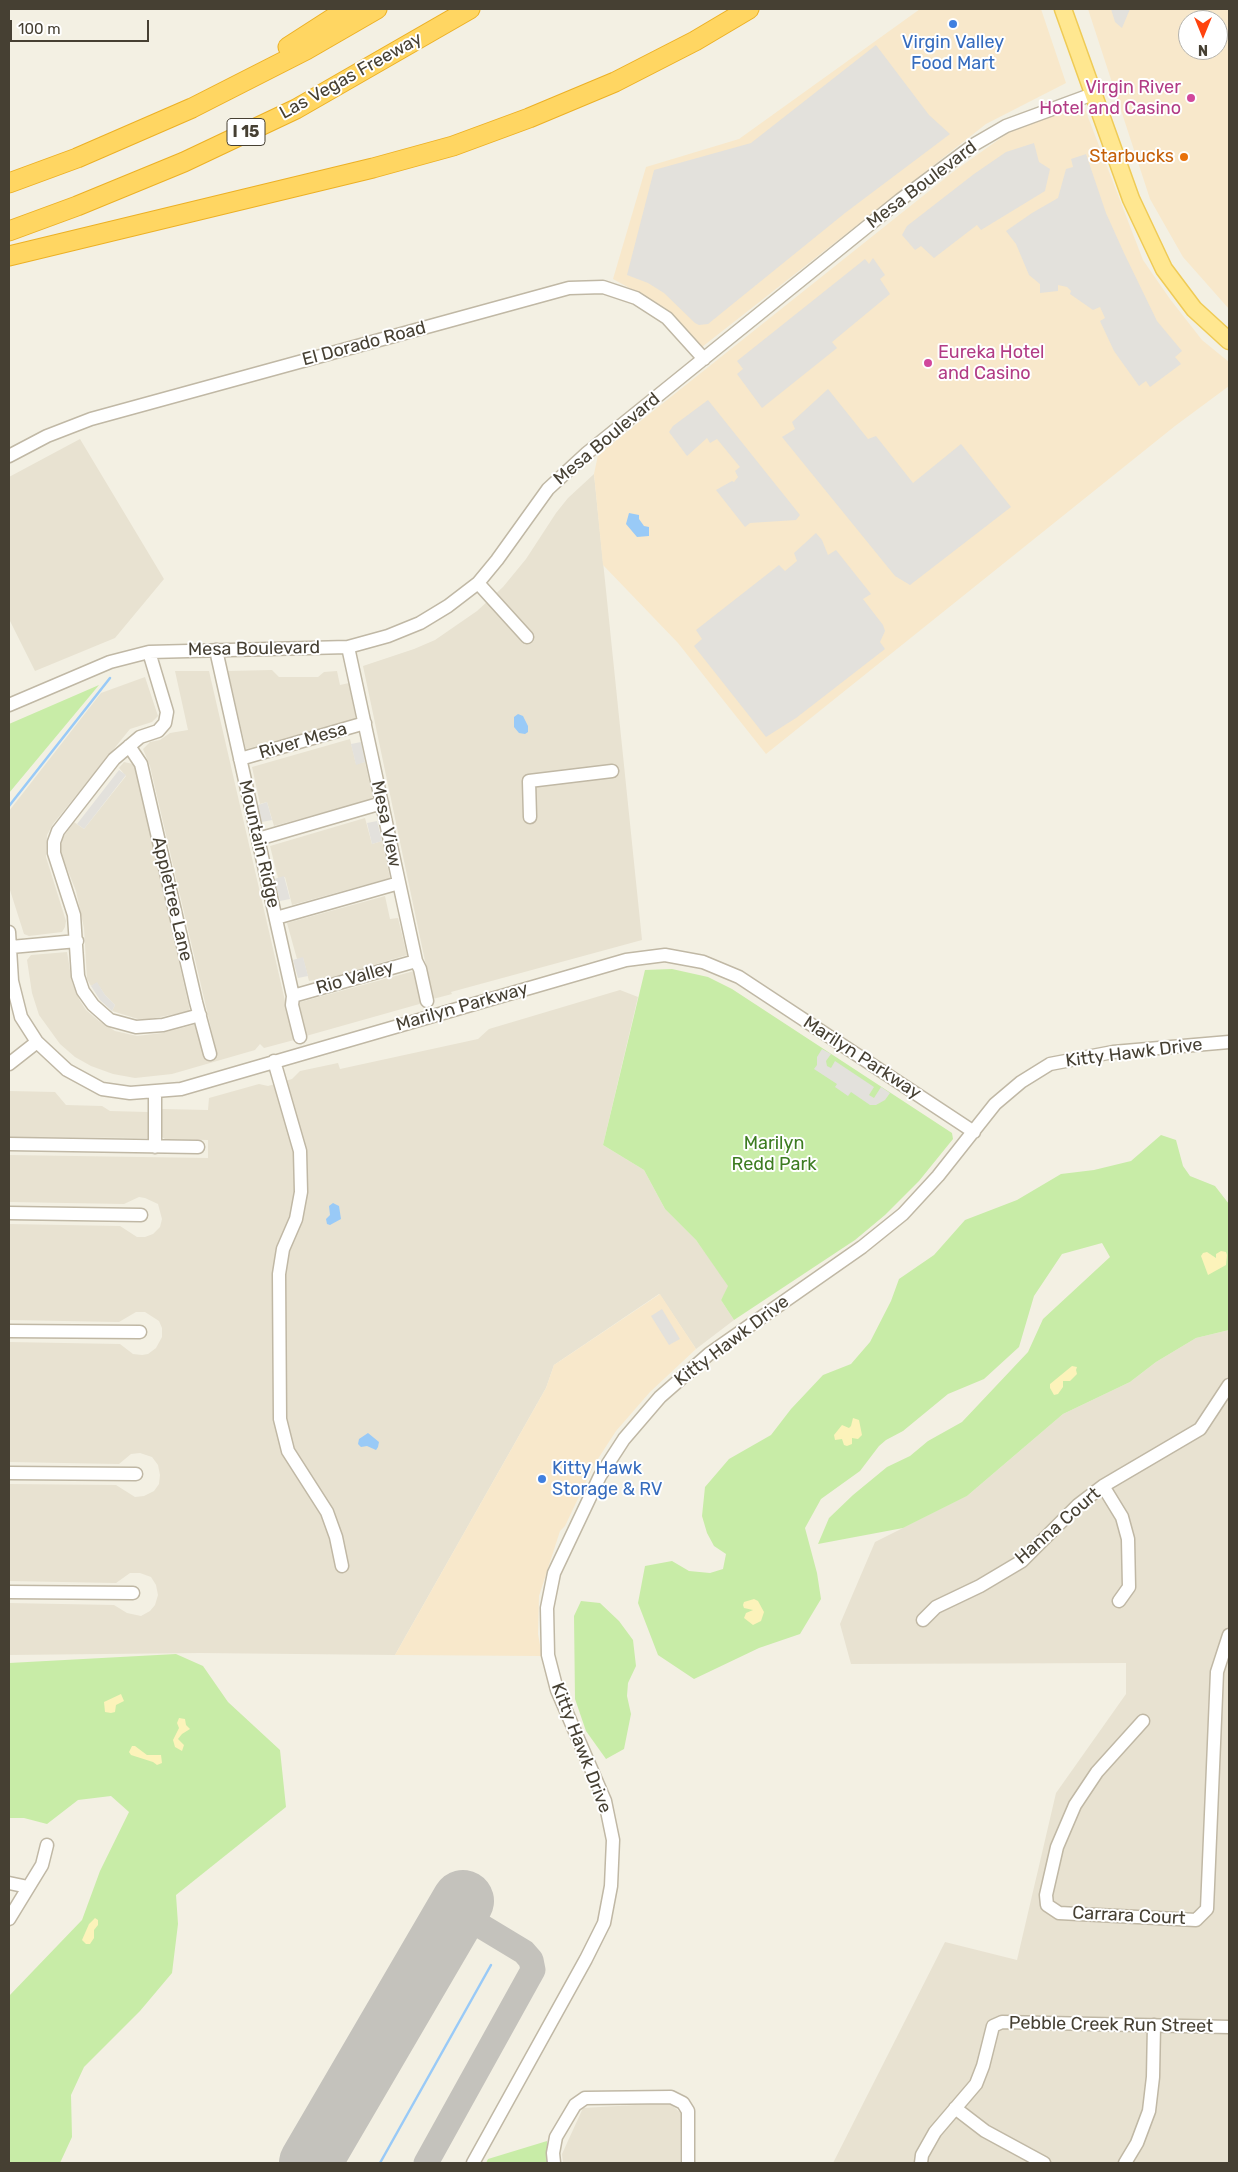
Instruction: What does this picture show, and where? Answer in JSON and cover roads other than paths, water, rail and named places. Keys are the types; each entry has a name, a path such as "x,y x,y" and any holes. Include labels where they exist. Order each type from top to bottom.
{"highway":[{"path":"192,108 347,9"},
{"name":"I 15","path":"9,183 77,158 192,108 306,50 377,9"},
{"name":"Las Vegas Freeway","path":"9,231 184,162 296,109 470,9"},
{"path":"9,256 364,170 453,146 538,115 615,82 695,41 749,9"}],"main road":[{"path":"1064,9 1131,199 1164,269 1194,309 1229,341"}],"street":[{"name":"Mesa Boulevard","path":"9,705 110,662 149,652 348,647 388,636 420,623 448,606 478,583 497,560 548,489 587,453 881,216 975,144 1006,126 1093,94"},
{"name":"El Dorado Road","path":"9,456 47,436 91,419 569,288 603,287 636,298 667,318 704,359"},
{"path":"478,583 527,637"},
{"name":"Mesa View","path":"348,647 416,961 420,969 427,1001"},
{"name":"Mountain Ridge","path":"216,650 293,996 292,1005 300,1037"},
{"path":"149,652 167,712 165,723 158,731 140,737 114,759 58,831 54,842 56,865 74,915 78,976 83,991 93,1005 110,1020 136,1027 163,1026 200,1015"},
{"name":"River Mesa","path":"240,759 365,723"},
{"name":"Appletree Lane","path":"129,746 142,764 210,1054"},
{"path":"530,817 529,781 612,771"},
{"path":"258,839 382,803"},
{"path":"276,918 399,883"},
{"name":"Marilyn Parkway","path":"9,932 12,981 22,1017 37,1042 67,1070 102,1088 130,1093 155,1093 180,1089 626,960 665,955 703,962 738,976 974,1132"},
{"path":"11,947 77,941"},
{"name":"Rio Valley","path":"293,996 416,961"},
{"path":"9,1064 37,1042"},
{"name":"Kitty Hawk Drive","path":"472,2163 586,1960 604,1923 611,1886 613,1840 605,1801 557,1690 548,1654 546,1608 554,1573 600,1476 624,1439 660,1397 709,1354 862,1246 903,1214 938,1176 995,1104 1020,1082 1050,1064 1113,1052 1229,1042"},
{"path":"274,1061 300,1151 302,1192 296,1219 283,1249 279,1274 280,1419 288,1451 327,1512 336,1536 342,1566"},
{"path":"155,1093 155,1146"},
{"path":"9,1144 198,1147"},
{"path":"9,1213 141,1215"},
{"path":"9,1331 140,1332"},
{"name":"Hanna Court","path":"923,1620 936,1607 980,1586 1022,1561 1078,1505 1103,1486 1200,1429 1229,1386"},
{"path":"9,1473 136,1474"},
{"path":"1103,1486 1122,1517 1128,1538 1129,1587 1119,1601"},
{"path":"9,1592 133,1593"},
{"name":"Carrara Court","path":"1142,1720 1097,1772 1075,1805 1058,1847 1046,1894 1047,1905 1059,1913 1196,1920 1206,1909 1217,1672 1229,1634"},
{"path":"9,1919 42,1865 47,1844"},
{"path":"9,1883 28,1887"},
{"name":"Pebble Creek Run Street","path":"955,2108 976,2084 994,2026 1002,2022 1229,2027"},
{"path":"1125,2163 1137,2143 1149,2111 1153,2077 1154,2025"},
{"path":"554,2163 556,2137 575,2105 585,2098 671,2097 683,2103 688,2111 688,2163"},
{"path":"921,2163 922,2155 935,2132 955,2108 985,2132 1044,2163"}],"water":[{"path":"629,513 639,515 639,519 644,526 649,527 649,536 637,537 626,524"},
{"path":"518,714 523,716 528,726 528,732 525,734 519,733 514,727 514,717"},
{"path":"333,1203 339,1206 341,1219 330,1225 327,1224 326,1219 330,1215 329,1206"},
{"path":"368,1433 379,1442 376,1450 367,1446 361,1447 358,1444 359,1439"}],"waterway":[{"path":"9,806 110,678"},
{"path":"380,2163 491,1965"}],"place":[{"name":"Virgin Valley Food Mart","path":"953,24"},
{"name":"Virgin River Hotel and Casino","path":"1191,98"},
{"name":"Starbucks","path":"1184,157"},
{"name":"Eureka Hotel and Casino","path":"928,363"},
{"name":"Kitty Hawk Storage & RV","path":"542,1479"}],"park label":[{"name":"Marilyn Redd Park","path":"774,1154"}]}
